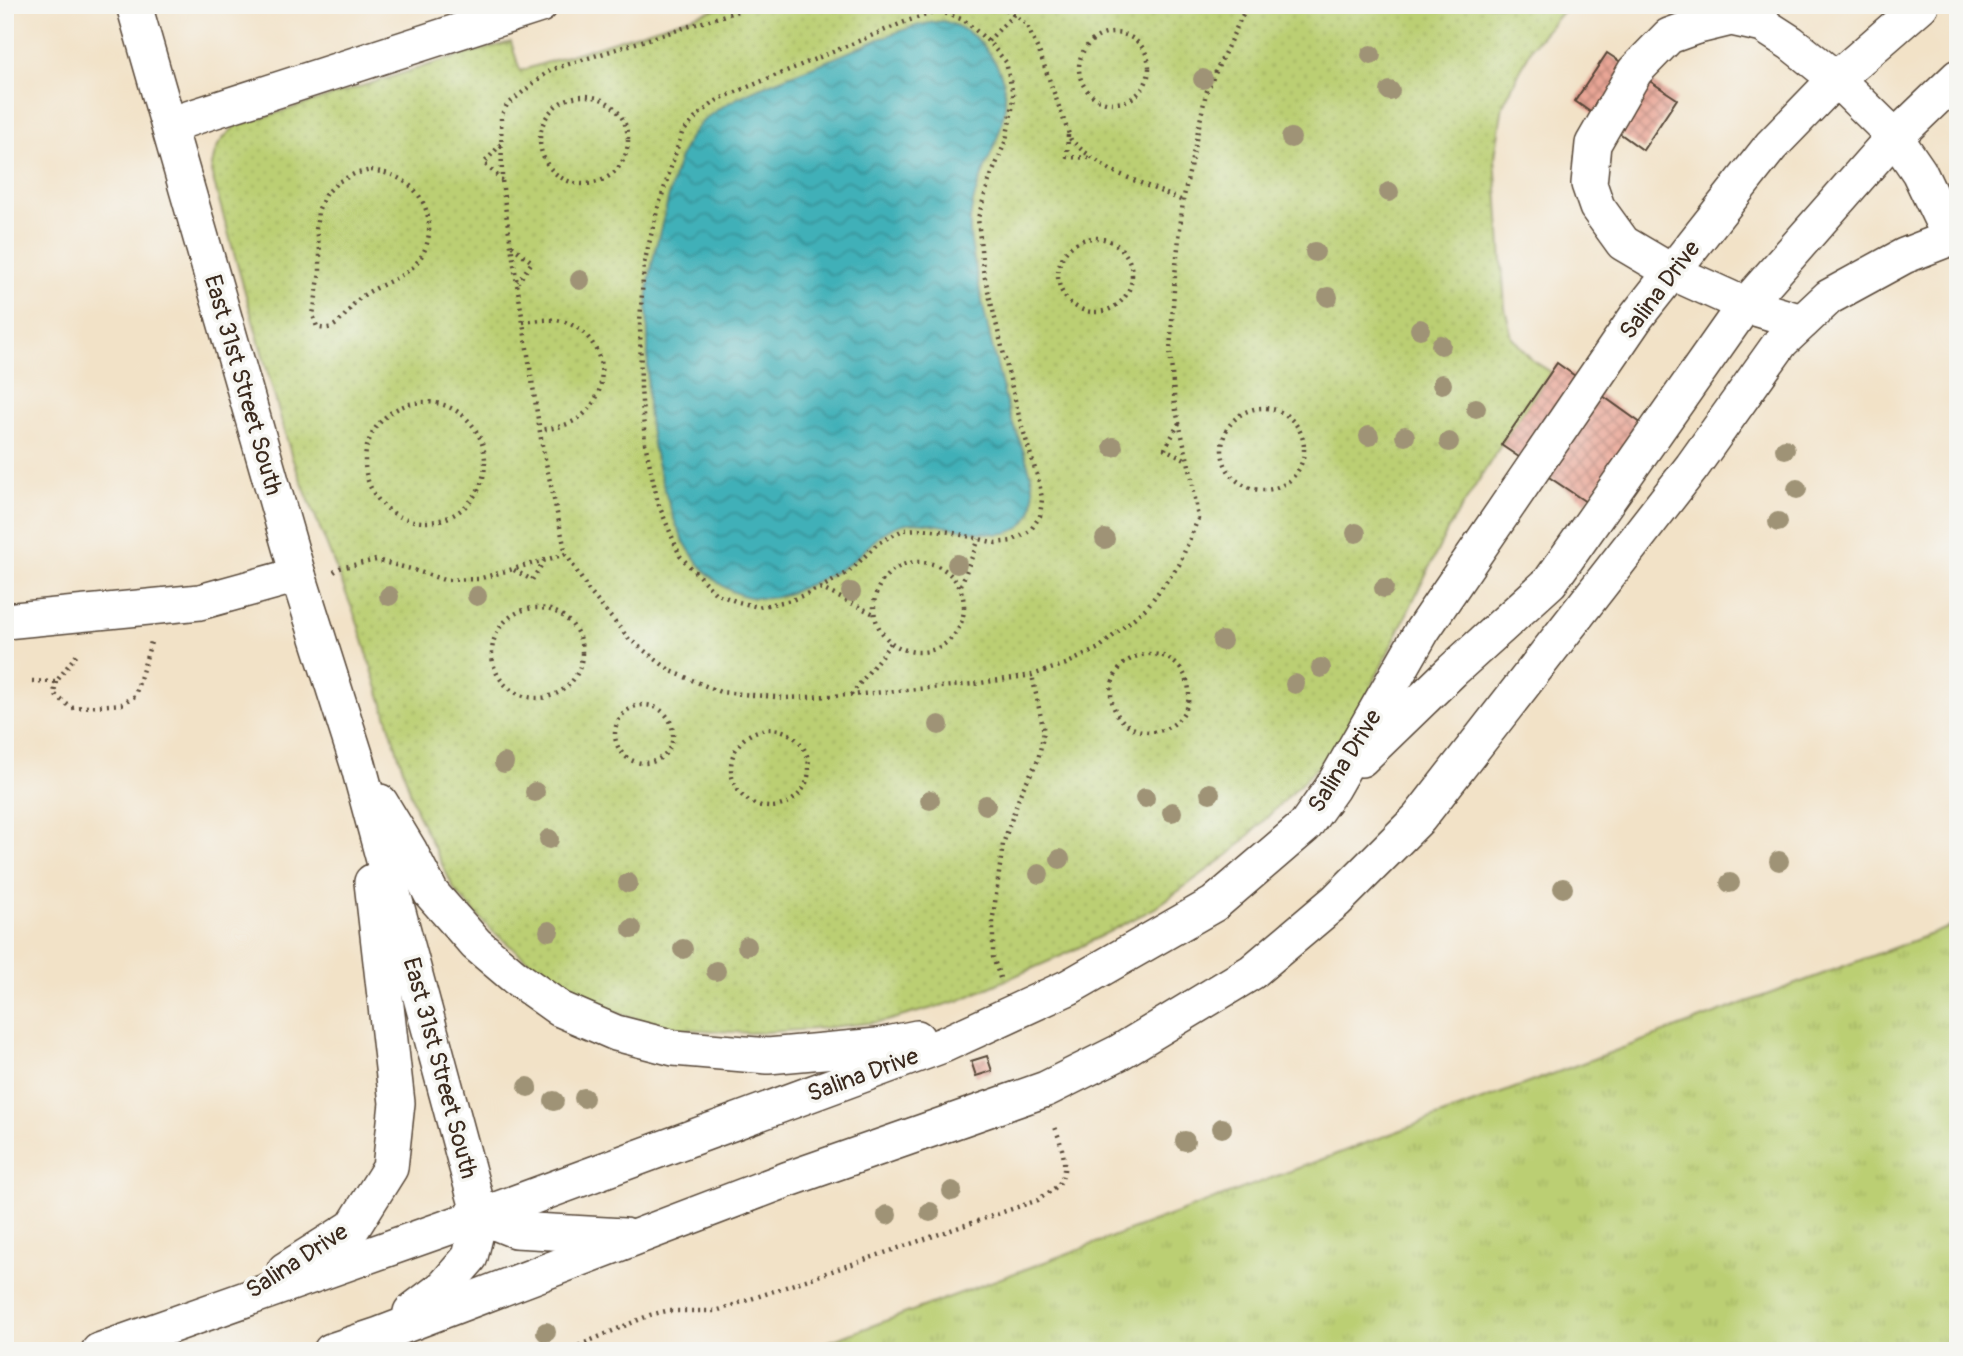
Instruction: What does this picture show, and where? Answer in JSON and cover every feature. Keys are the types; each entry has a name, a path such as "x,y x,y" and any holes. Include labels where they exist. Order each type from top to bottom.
{"street":[{"name":"East 31st Street South","path":"134,5 298,575 358,764 480,1216 470,1258 444,1287 379,1335"},
{"path":"169,125 458,18 540,5"},
{"name":"Salina Drive","path":"99,1351 480,1216 931,1050 1069,987 1214,904 1305,826 1332,788 1422,631 1637,316 1771,146 1836,79 1921,5"},
{"path":"331,1351 786,1180 1045,1089 1118,1053 1252,972 1336,901 1419,818 1692,467 1781,342 1802,322 1829,296 1904,256 1954,236 1919,172 1895,138 1836,79 1791,43 1763,25 1731,18 1668,36 1635,71 1593,144 1589,184 1597,207 1623,243 1672,272 1745,306 1802,322"},
{"path":"1332,788 1453,670 1550,582 1745,306 1872,162 1958,77"},
{"path":"5,621 200,602 298,575"},
{"name":"East 31st Street South","path":"358,764 431,893 475,944 514,977 560,1009 615,1033 674,1048 768,1056 878,1046 995,1021"},
{"name":"Salina Drive","path":"230,1305 353,1227 390,1168 397,1103 358,764"},
{"path":"480,1216 515,1230 638,1236"}],"path":[{"path":"757,5 550,70 507,105 501,116 502,180 540,430 566,554 589,591 629,639 671,671 720,692 786,698 974,684 1032,675 1066,664 1099,648 1147,607 1179,565 1198,519 1175,405 1170,351 1183,201 1206,93 1248,5"},
{"path":"1001,5 1026,24 1040,54 1071,139 1110,170 1183,201"},
{"path":"939,11 964,20 988,41 1006,62 1014,99 1006,140 989,181 978,218 983,270 1042,499 1040,516 1030,531 1012,541 996,543 979,539 950,532 902,530 878,543 849,572 820,589 792,600 758,607 735,601 715,593 680,556 659,503 645,443 640,322 645,264 664,186 682,134 698,115 719,99 907,21 939,11"},
{"path":"988,41 1014,14"},
{"path":"1103,34 1127,35 1145,51 1149,76 1144,87 1125,102 1102,103 1085,89 1079,79 1080,58 1085,47 1103,34"},
{"path":"570,98 597,98 610,104 620,115 626,127 626,154 620,166 610,176 597,183 582,185 567,181 554,173 544,161 539,147 540,131 546,117 556,106 570,98"},
{"path":"1068,132 1067,157 1093,158"},
{"path":"502,144 484,163 502,180"},
{"path":"371,170 389,173 405,181 418,193 426,209 429,226 427,244 418,261 402,274 359,299 335,326 325,330 317,327 313,315 320,272 320,250 316,231 318,211 326,195 338,182 371,170"},
{"path":"1085,239 1111,241 1122,248 1130,258 1132,284 1126,296 1117,306 1105,312 1094,313 1072,305 1064,296 1057,273 1066,251 1074,243 1085,239"},
{"path":"511,246 532,262 517,283"},
{"path":"523,322 558,320 573,326 587,336 597,350 602,366 599,391 586,413 572,422 540,430"},
{"path":"426,401 445,405 462,414 480,435 486,463 483,482 474,498 460,511 442,520 422,522 401,517 383,506 371,489 365,469 366,448 374,428 389,413 408,404 426,401"},
{"path":"1274,409 1286,415 1302,435 1303,460 1297,472 1277,488 1249,488 1236,481 1227,470 1222,457 1222,442 1227,428 1236,417 1249,410 1274,409"},
{"path":"1179,423 1166,449 1188,460"},
{"path":"960,586 979,539"},
{"path":"513,569 533,580 545,560"},
{"path":"922,561 938,565 951,573 960,586 965,602 964,617 957,632 946,643 932,650 918,652 904,650 891,643 881,632 874,614 876,591 883,579 893,569 906,563 922,561"},
{"path":"820,589 874,614"},
{"path":"538,607 553,610 567,619 577,631 582,646 582,662 576,677 566,689 552,697 523,697 500,681 493,668 493,640 499,626 522,610 538,607"},
{"path":"56,682 54,694 72,708 122,704 135,695 152,638"},
{"path":"851,695 891,643"},
{"path":"1160,654 1181,667 1190,690 1189,703 1184,714 1175,723 1164,730 1151,733 1125,724 1116,714 1110,687 1115,674 1124,663 1135,656 1160,654"},
{"path":"652,705 660,709 672,723 673,741 663,757 645,763 635,762 619,750 615,730 624,712 633,706 652,705"},
{"path":"780,729 791,734 807,753 808,777 803,789 785,804 771,808 757,806 745,799 736,788 731,775 735,748 743,738 755,731 780,729"}],"green space":[{"path":"728,5 1568,5 1532,47 1503,105 1495,157 1505,308 1512,337 1532,360 1551,372 1448,529 1346,739 1231,853 1155,908 1070,952 958,1001 886,1021 751,1033 669,1028 597,1007 541,971 491,930 455,891 416,811 357,621 292,458 211,172 218,146 236,126 511,42 520,71"},
{"path":"1958,924 1958,1351 804,1351"}],"water":[{"path":"943,21 963,29 980,42 1002,76 1005,98 1003,120 978,186 970,232 981,297 1008,409 1031,474 1031,512 1022,526 1009,532 993,534 919,523 903,524 881,535 843,568 796,590 777,597 756,598 738,593 721,585 706,572 684,540 665,493 651,432 648,408 649,282 679,160 695,130 728,103 884,37"}],"building":[{"path":"1607,53 1677,99 1643,150 1575,101"},
{"path":"1557,363 1642,424 1586,502 1501,445"},
{"path":"987,1056 992,1071 976,1076 971,1061"}]}
